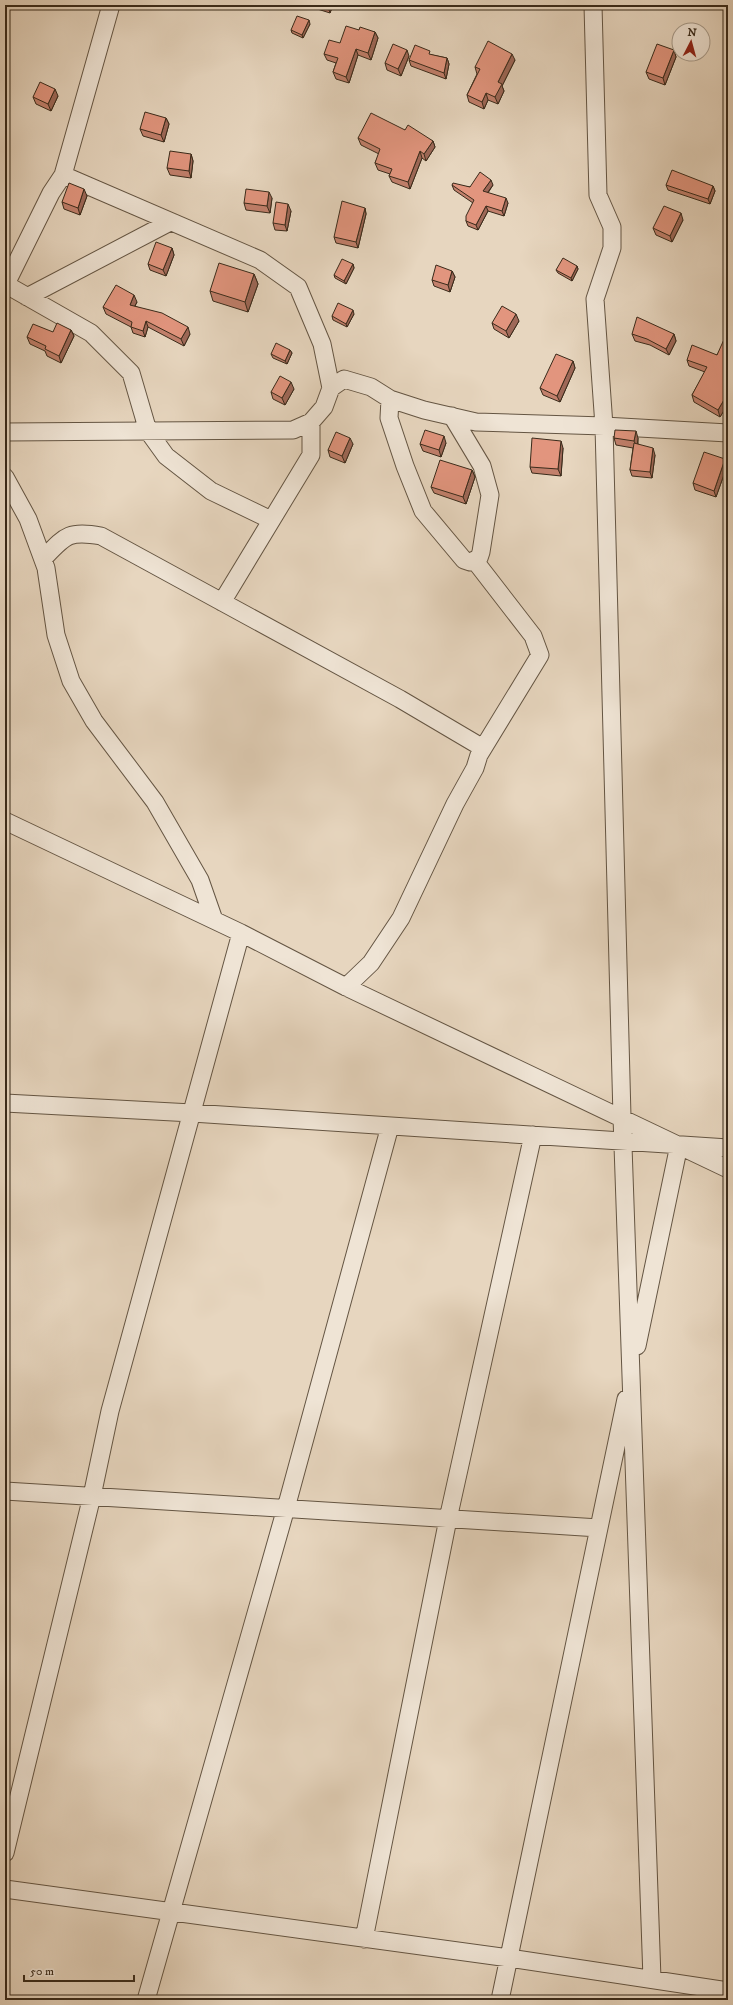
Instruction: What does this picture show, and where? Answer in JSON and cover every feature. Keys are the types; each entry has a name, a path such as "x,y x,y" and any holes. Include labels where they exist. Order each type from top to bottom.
{"street":[{"path":"111,5 63,175 51,193 5,285 91,333 131,373 148,431 166,456 211,491 272,520"},
{"path":"592,5 598,195 612,227 612,248 596,299 604,426 622,1117 652,1980"},
{"path":"5,432 293,430 311,422 324,407 331,388 322,344 298,287 260,260 63,175"},
{"path":"27,297 170,222"},
{"path":"331,388 344,379 371,387 390,399 476,422 604,426 728,433"},
{"path":"346,987 371,964 401,918 483,748 540,655 533,636 475,561 464,560 423,511 405,466 389,418 390,399"},
{"path":"452,416 482,466 490,495 481,552 475,561"},
{"path":"222,602 311,455 311,422"},
{"path":"5,477 28,519 46,568 56,635 70,681 94,721 155,802 200,880 214,920"},
{"path":"43,559 62,540 80,532 101,536 400,699 483,748"},
{"path":"5,821 241,933 346,987 622,1117 728,1169"},
{"path":"5,1853 92,1496 110,1411 241,933"},
{"path":"5,1103 192,1113 728,1148"},
{"path":"146,2000 286,1508 390,1126"},
{"path":"364,1938 448,1519 533,1136"},
{"path":"500,2000 679,1145"},
{"path":"5,1491 599,1528"},
{"path":"5,1889 509,1958 728,1991"}],"building":[{"path":"728,5 728,17 724,15"},
{"path":"297,16 309,20 302,35 291,30"},
{"path":"346,26 359,30 360,27 375,32 368,53 356,49 346,77 333,72 338,58 324,54 329,40 340,43"},
{"path":"488,41 512,54 498,82 502,84 495,97 486,93 482,102 467,95 480,69 475,67"},
{"path":"393,44 407,50 398,69 385,63"},
{"path":"657,44 671,49 671,58 663,78 646,72"},
{"path":"415,45 430,51 429,54 447,58 444,73 409,60"},
{"path":"40,82 55,89 48,104 33,97"},
{"path":"145,112 166,118 161,135 140,129"},
{"path":"371,113 405,130 408,125 433,141 424,154 420,151 408,182 389,176 392,169 375,163 380,149 358,138"},
{"path":"170,151 191,154 189,171 167,168"},
{"path":"672,170 713,186 708,199 666,185"},
{"path":"480,172 491,180 483,191 506,198 502,211 486,206 476,225 466,221 466,216 474,200 452,185 453,183 470,187"},
{"path":"69,183 84,189 78,208 62,202"},
{"path":"246,189 269,192 267,206 244,203"},
{"path":"342,201 365,208 356,242 334,237"},
{"path":"276,202 288,204 285,225 273,223"},
{"path":"664,206 681,213 670,236 653,228"},
{"path":"156,242 172,248 163,270 148,264"},
{"path":"563,258 577,266 571,278 556,270"},
{"path":"342,259 353,264 344,281 334,275"},
{"path":"219,263 254,274 245,302 210,291"},
{"path":"436,265 452,271 448,285 432,280"},
{"path":"116,285 134,295 130,305 162,313 188,327 181,339 146,321 143,331 131,327 132,322 103,307"},
{"path":"338,303 353,310 346,324 332,316"},
{"path":"502,306 516,314 506,331 492,323"},
{"path":"637,317 674,334 666,349 647,339 632,334"},
{"path":"57,323 71,330 59,356 45,349 46,346 27,337 33,324 53,332"},
{"path":"726,335 728,336 728,393 718,410 692,395 707,367 687,360 692,345 717,355"},
{"path":"276,343 290,350 285,361 271,354"},
{"path":"556,354 573,361 557,396 540,388"},
{"path":"280,376 291,382 282,398 271,392"},
{"path":"425,430 444,436 439,450 420,444"},
{"path":"615,430 636,431 634,441 614,438"},
{"path":"336,432 350,438 342,456 328,450"},
{"path":"532,438 561,441 558,469 530,467"},
{"path":"634,443 653,448 650,472 630,470"},
{"path":"704,452 725,459 714,491 693,483"},
{"path":"440,460 472,470 463,497 431,487"}]}
